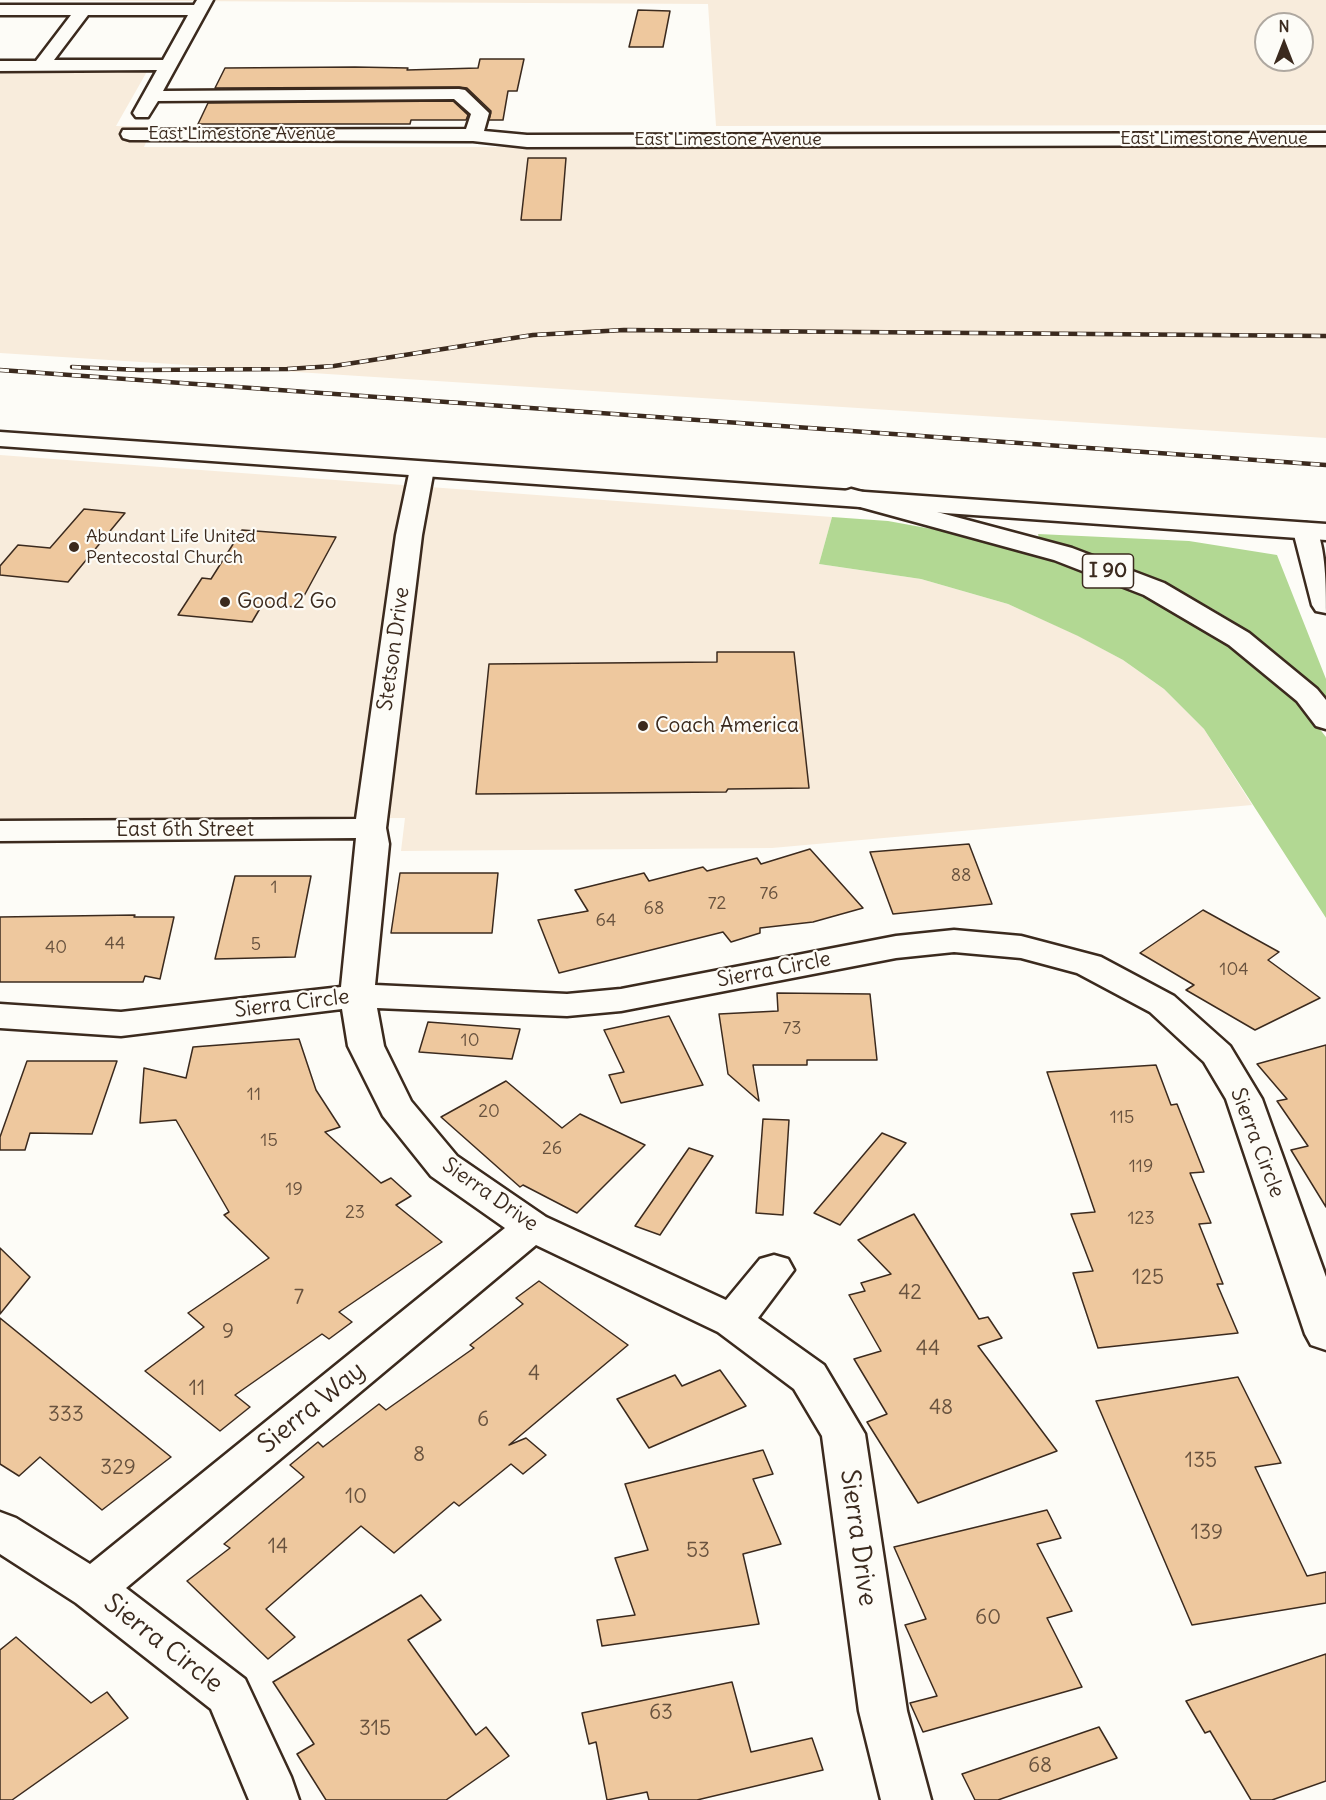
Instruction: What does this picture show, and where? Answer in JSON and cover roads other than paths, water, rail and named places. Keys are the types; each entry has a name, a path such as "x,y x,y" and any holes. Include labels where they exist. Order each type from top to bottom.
{"main road":[{"path":"0,10 83,10 202,5"},
{"path":"121,151 202,5"},
{"path":"41,66 83,10"},
{"path":"0,66 169,64"},
{"path":"152,96 459,94 480,113 473,135"},
{"name":"East Limestone Avenue","path":"130,134 473,135 527,141 1326,139"},
{"path":"0,439 422,470 851,497 1316,532 1326,605"},
{"name":"Stetson Drive","path":"370,828 405,569 422,470"},
{"name":"I 90","path":"851,497 1063,554 1154,589 1239,639 1307,695 1326,720"},
{"name":"East 6th Street","path":"0,831 370,828"},
{"name":"Sierra Drive","path":"370,828 373,844 357,996 366,1046 396,1107 444,1166 532,1227 732,1321 809,1377 843,1434 883,1711 906,1800"},
{"name":"Sierra Circle","path":"0,1016 121,1024 357,996 567,1005 610,1001 896,947 954,941 1021,947 1089,965 1162,1004 1217,1054 1244,1099 1326,1334"},
{"name":"Sierra Way","path":"92,1589 532,1227"},
{"path":"732,1321 774,1270"},
{"name":"Sierra Circle","path":"0,1531 92,1589 228,1694 274,1800"}],"railway":[{"path":"72,367 140,370 287,369 334,366 533,335 624,330 1326,336"},
{"path":"0,370 1326,465"}],"place":[{"name":"Abundant Life United Pentecostal Church","path":"74,547"},
{"name":"Good 2 Go","path":"225,602"},
{"name":"Coach America","path":"643,726"}]}
